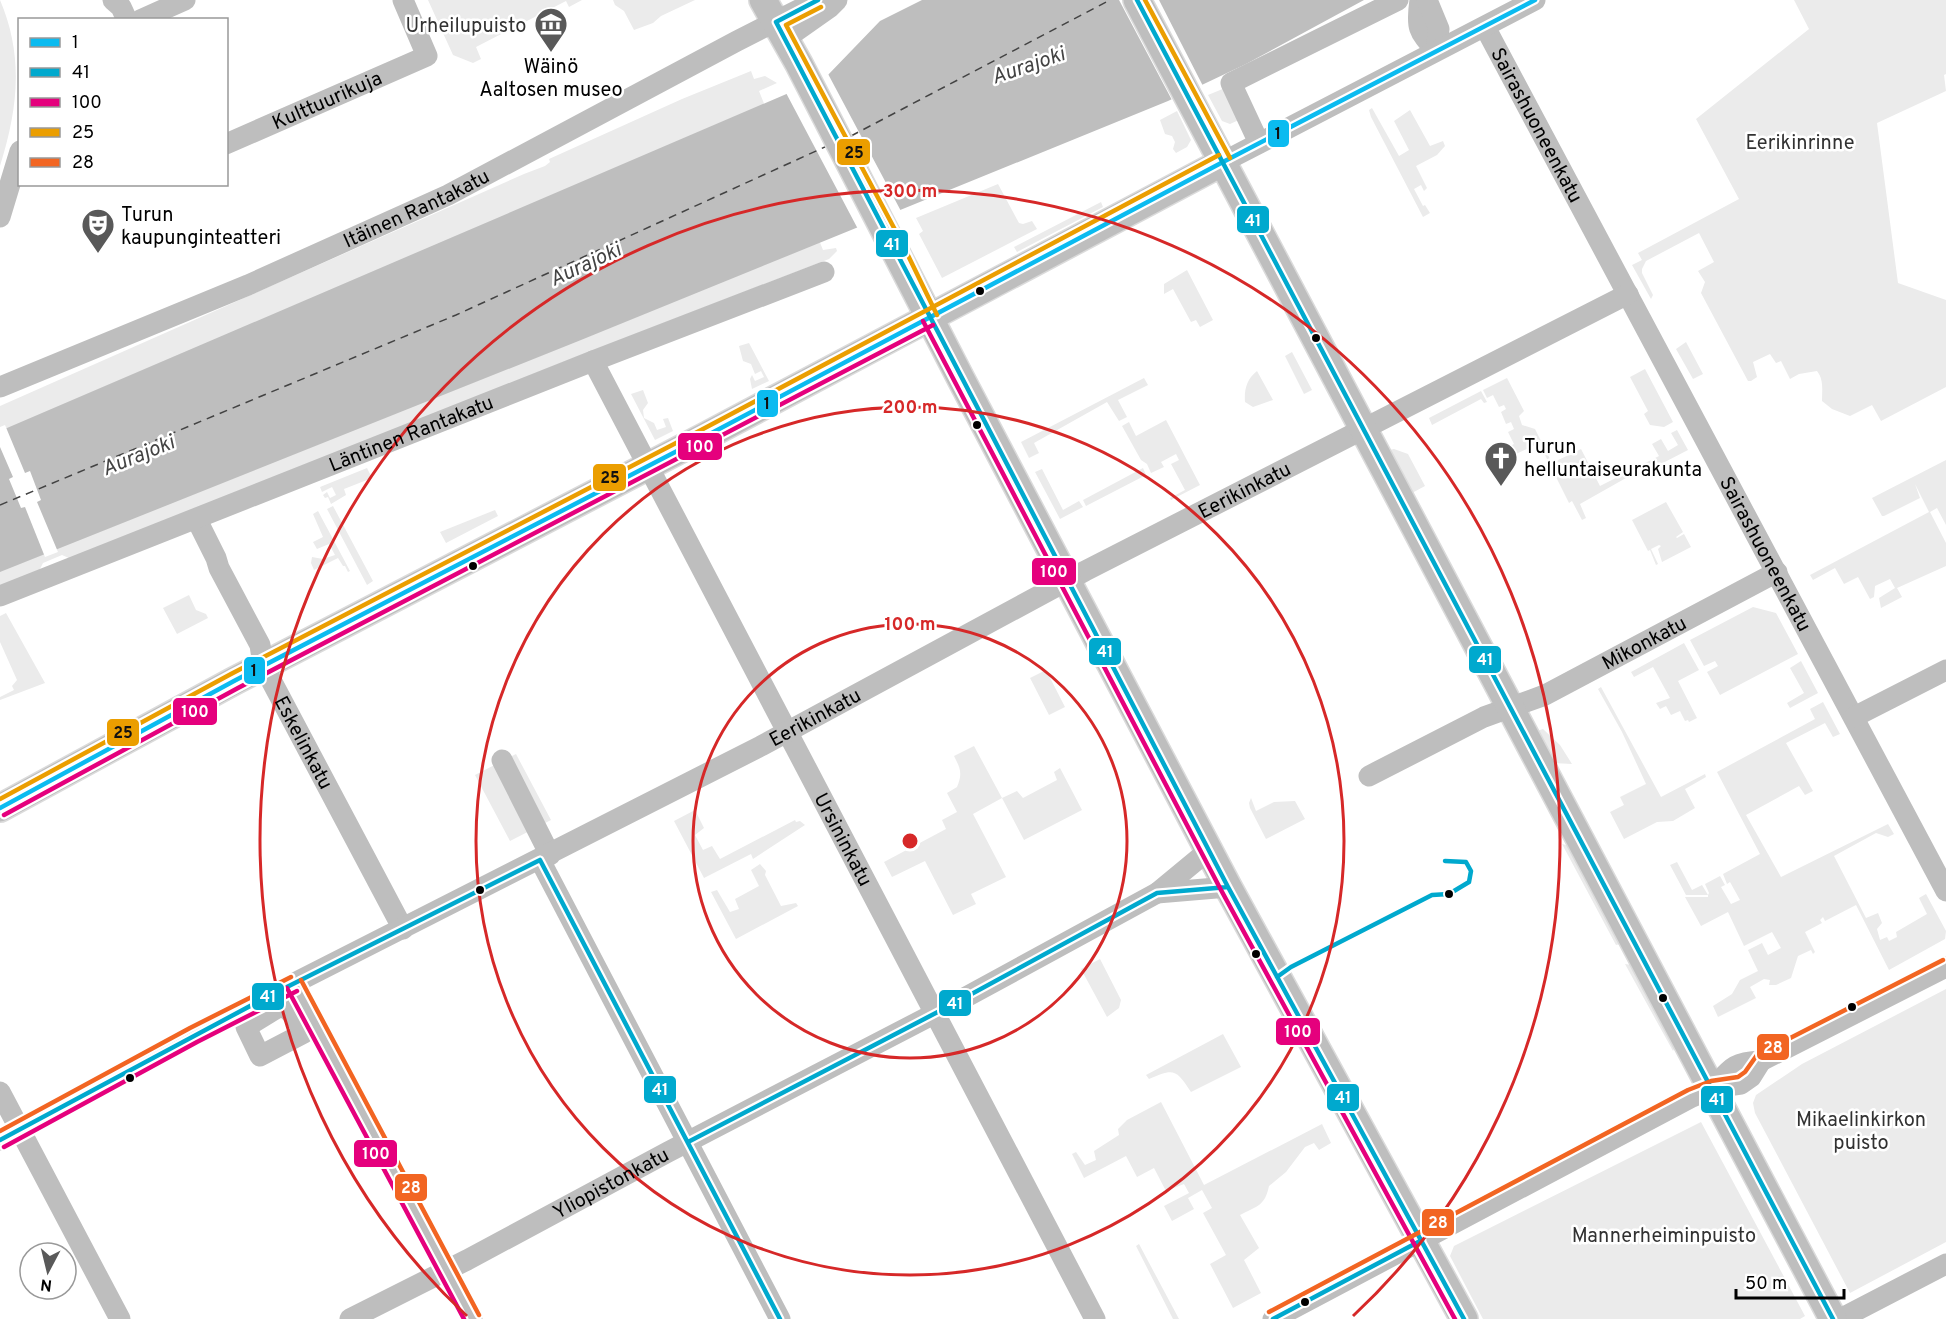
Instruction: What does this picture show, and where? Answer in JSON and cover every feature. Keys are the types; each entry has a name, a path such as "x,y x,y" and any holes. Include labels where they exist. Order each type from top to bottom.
{"main road":[{"path":"1137,0 1833,1319"},
{"path":"774,20 894,245 1228,887 1464,1319"},
{"path":"0,808 263,665 930,318 1222,162"}],"street":[{"path":"113,0 121,7 126,18"},
{"path":"144,18 185,0"},
{"name":"Kulttuurikuja","path":"228,143 427,56 403,0"},
{"name":"Itäinen Rantakatu","path":"0,387 248,285 447,195 774,20 818,0"},
{"name":"Itäinen Rantakatu","path":"774,20 829,8 837,0"},
{"path":"1259,143 1231,82 1398,0"},
{"path":"1420,0 1418,12 1420,34 1436,50"},
{"path":"1427,0 1439,29 1436,50"},
{"path":"1222,162 1535,0"},
{"name":"Sairashuoneenkatu","path":"1485,27 1946,891"},
{"path":"0,217 18,158"},
{"name":"Läntinen Rantakatu","path":"0,596 824,272"},
{"name":"Eerikinkatu","path":"0,1140 294,984 787,732 1067,581 1628,294"},
{"name":"Ursininkatu","path":"593,361 1095,1319"},
{"name":"Eskelinkatu","path":"197,519 219,568 260,645 263,665 403,929"},
{"name":"Mikonkatu","path":"1369,776 1484,717 1545,695 1777,572"},
{"path":"1854,717 1946,670"},
{"path":"502,760 545,857 780,1319"},
{"name":"Yliopistonkatu","path":"350,1319 934,1013 1157,893 1209,850"},
{"name":"Yliopistonkatu","path":"1157,893 1228,887"},
{"path":"1273,1319 1562,1164 1713,1088 1732,1067 1743,1062 1761,1061 1946,967"},
{"path":"294,984 472,1319"},
{"path":"0,1092 120,1319"},
{"path":"1840,1319 1946,1264"}],"green space":[{"path":"0,0 13,42 16,83 11,124 0,166"},
{"name":"Urheilupuisto","path":"428,0 582,0 569,7 566,1 476,47 481,59 473,63 453,55"},
{"path":"613,0 695,0 661,16 653,23 634,30 624,11 615,5"},
{"name":"Eerikinrinne","path":"1794,0 1946,0 1946,74 1944,75 1946,91 1877,123 1898,283 1946,300 1946,387 1881,421 1872,405 1850,416 1832,409 1822,401 1822,382 1817,371 1799,374 1790,379 1781,361 1776,363 1770,354 1753,362 1757,377 1748,381 1701,293 1705,282 1698,271 1714,262 1699,233 1646,261 1642,273 1653,295 1651,299 1632,265 1642,260 1638,253 1739,199 1696,119 1809,29"},
{"path":"751,71 754,79 765,76 777,83 759,91 823,250 836,248 837,251 829,259 571,359 71,559 62,555 43,563 39,571 0,587 0,406 545,166 550,162 549,159 682,99"},
{"path":"1225,88 1241,119 1230,124 1222,121 1208,95"},
{"path":"1372,108 1399,156 1409,150 1394,121 1410,110 1430,146 1443,141 1445,146 1437,155 1416,166 1427,188 1424,191 1421,185 1414,189 1423,206 1425,205 1430,213 1423,217 1371,117 1369,110"},
{"path":"1177,111 1191,140 1187,147 1176,153 1173,149 1175,142 1172,136 1165,134 1160,120"},
{"path":"998,184 1019,223 1032,221 1037,229 942,278 919,234 923,231 916,218"},
{"path":"1101,202 1103,207 1017,252 1014,247"},
{"path":"1187,270 1213,320 1200,327 1196,320 1191,322 1173,289 1164,294 1164,284"},
{"path":"1686,342 1703,374 1693,379 1676,349"},
{"path":"749,343 769,381 752,389 750,379 752,375 755,381 764,377 761,371 755,374 751,364 743,361 739,346"},
{"path":"1292,352 1312,390 1304,394 1285,356"},
{"path":"1645,369 1673,422 1664,427 1650,425 1644,414 1648,411 1630,377"},
{"path":"1257,371 1273,400 1253,407 1245,402 1245,393 1249,381"},
{"path":"1144,378 1148,385 1118,400 1127,417 1119,421 1107,402 1034,443 1039,453 1029,458 1021,442"},
{"path":"1507,378 1524,411 1519,416 1522,425 1535,429 1552,463 1581,449 1600,486 1659,456 1652,444 1661,439 1668,451 1678,445 1671,433 1677,430 1688,450 1659,465 1656,461 1652,464 1654,468 1652,469 1649,465 1580,504 1586,518 1582,520 1572,501 1569,503 1539,443 1516,454 1515,452 1510,454 1507,448 1514,444 1508,432 1514,429 1511,422 1506,424 1501,412 1506,409 1504,405 1499,407 1493,395 1487,398 1483,390"},
{"path":"643,390 648,403 643,410 644,418 654,423 657,430 666,427 663,419 668,418 673,431 655,440 631,394"},
{"path":"1481,391 1487,402 1484,403 1481,399 1432,425 1429,418"},
{"path":"1166,420 1200,485 1171,500 1170,498 1185,490 1171,464 1179,460 1176,454 1161,462 1164,467 1151,473 1122,426 1129,422 1136,436"},
{"path":"1394,449 1408,454 1425,486 1412,493 1389,450"},
{"path":"1946,460 1946,525 1937,508 1930,512 1946,543 1946,566 1897,588 1902,597 1881,608 1879,598 1895,588 1890,579 1875,586 1874,597 1870,599 1858,577 1844,584 1835,568 1813,580 1810,575 1929,512 1915,484 1920,498 1884,516 1872,498"},
{"path":"367,468 372,478 344,489 346,495 331,504 328,497 325,498 323,495 327,492 330,498 336,495 332,487 322,492 320,487"},
{"path":"1143,468 1146,475 1086,506 1083,500"},
{"path":"1042,469 1063,510 1079,501 1083,507 1060,519 1035,472"},
{"path":"1666,502 1683,532 1676,537 1684,534 1691,547 1662,562 1658,549 1661,546 1651,549 1658,564 1656,565 1632,520"},
{"path":"333,506 373,581 367,585 327,509"},
{"path":"495,510 498,516 446,543 440,532"},
{"path":"318,511 350,571 348,572 338,558 314,570 311,563 312,557 323,559 335,555 329,544 317,549 313,542 323,537 313,514"},
{"path":"189,595 196,610 206,614 208,618 177,634 163,608"},
{"path":"1753,607 1776,613 1798,654 1720,695 1707,672 1718,666 1715,661 1704,666 1690,640"},
{"path":"6,613 45,683 0,700 0,697 14,690 12,686 17,680 0,642 0,616"},
{"path":"1684,643 1699,670 1678,681 1697,718 1689,722 1685,721 1680,711 1671,715 1666,706 1660,709 1656,703 1670,698 1653,667 1634,677 1631,672"},
{"path":"1801,661 1818,693 1790,708 1787,703 1804,693 1790,668"},
{"path":"1046,670 1065,707 1049,715 1030,678"},
{"path":"1601,687 1661,797 1705,774 1706,777 1685,789 1695,808 1673,821 1657,822 1624,839 1610,812 1624,805 1620,797 1646,784 1622,732 1598,689"},
{"path":"1823,702 1840,734 1833,737 1825,723 1786,743 1813,791 1805,795 1799,786 1746,815 1781,877 1888,824 1894,834 1888,837 1876,833 1834,856 1866,918 1878,913 1882,923 1877,929 1880,940 1887,937 1889,941 1897,937 1896,932 1927,914 1919,898 1926,894 1946,931 1945,939 1889,970 1856,905 1825,921 1823,917 1820,920 1822,923 1805,932 1815,952 1813,954 1811,950 1798,956 1791,978 1776,985 1769,985 1770,980 1764,979 1750,987 1756,998 1718,1017 1713,1006 1732,994 1740,980 1758,971 1748,950 1762,943 1768,955 1781,948 1772,932 1744,946 1728,912 1701,926 1685,897 1708,897 1705,884 1720,876 1725,885 1721,887 1731,904 1740,900 1730,882 1727,884 1723,874 1760,854 1717,772 1815,719 1810,709"},
{"path":"1543,729 1560,745 1572,764 1553,763 1537,731"},
{"path":"974,746 1002,798 973,814 1006,877 971,894 976,904 953,915 925,861 892,877 884,862 946,829 942,820 957,812 947,793 957,787 960,778 959,767 954,756"},
{"path":"516,754 551,820 510,841 475,775"},
{"path":"1060,768 1082,810 1024,840 1002,798 1017,791 1023,798 1057,780 1054,772"},
{"path":"1251,798 1256,811 1274,802 1295,801 1305,819 1266,839 1250,808"},
{"path":"695,810 704,828 695,835 703,850 712,846 720,859 795,820 805,825 753,859 751,854 704,878 674,821"},
{"path":"1562,844 1570,846 1621,944 1616,945"},
{"path":"1677,862 1692,890 1702,885 1708,895 1686,895 1670,865"},
{"path":"760,864 766,871 765,875 781,906 796,903 798,906 736,939 711,892 717,890 730,912 739,909 735,899 759,886 751,870"},
{"path":"1100,959 1121,1000 1119,1008 1107,1017 1081,969"},
{"path":"1625,964 1632,965 1675,1047 1673,1051"},
{"name":"Mikaelinkirkon puisto","path":"1946,989 1946,1242 1850,1293 1755,1113 1753,1103 1756,1095 1802,1064"},
{"path":"1223,1034 1241,1067 1191,1092 1182,1079 1174,1073 1164,1073 1149,1079 1146,1075"},
{"path":"1161,1102 1204,1185 1322,1124 1331,1143 1319,1150 1314,1143 1305,1147 1286,1172 1269,1186 1263,1202 1240,1215 1259,1248 1244,1260 1261,1293 1233,1308 1210,1264 1226,1255 1203,1213 1212,1208 1202,1190 1188,1198 1194,1209 1172,1221 1164,1206 1189,1193 1184,1184 1166,1191 1154,1168 1137,1177 1126,1156 1084,1178 1072,1154 1076,1152 1085,1165 1096,1160 1094,1151 1119,1135 1118,1129 1127,1120"},
{"name":"Mannerheiminpuisto","path":"1701,1122 1805,1316 1800,1319 1483,1319 1450,1256 1454,1246"},
{"path":"1139,1244 1179,1319 1173,1319 1136,1246"}],"water":[{"name":"Aurajoki","path":"922,0 1364,0 1246,64 1168,101 581,340 0,572 0,431 826,77 880,21"}],"pier":[{"path":"1119,0 1159,0 1203,86 1173,102"},
{"path":"827,72 902,213 859,231 785,91"},
{"path":"5,425 25,473 30,471 41,500 37,502 58,552 45,557 25,507 21,508 9,479 13,477 0,447 0,427"}],"ferry route":[{"path":"851,136 1110,0"},
{"path":"0,505 456,315 827,146"}],"transit line":[{"name":"41","path":"818,0 776,22 1228,887 1464,1319"},
{"name":"41","path":"1137,0 1833,1319"},
{"name":"25","path":"1145,0 1230,158"},
{"name":"1","path":"0,808 234,681 706,436 1223,162 1535,0"},
{"name":"25","path":"821,7 786,25 901,241 937,315"},
{"name":"25","path":"0,799 231,674 703,429 1219,155"},
{"name":"100","path":"923,321 1221,890 1455,1319"},
{"name":"100","path":"4,815 238,688 933,325"},
{"name":"41","path":"540,860 780,1319"},
{"name":"41","path":"0,1140 265,998 540,860"},
{"name":"41","path":"1277,977 1291,967 1432,895 1449,894 1469,882 1471,871 1466,862 1445,861"},
{"name":"41","path":"688,1142 955,1003 1157,893 1228,887"},
{"name":"28","path":"1269,1312 1688,1090 1711,1081 1738,1077 1745,1072 1757,1055 1943,960"},
{"name":"28","path":"0,1131 190,1028 291,977"},
{"name":"28","path":"301,980 479,1315"},
{"name":"100","path":"287,988 464,1319"},
{"name":"100","path":"4,1147 197,1042 297,991"},
{"name":"41","path":"1273,1319 1422,1240"}],"place":[{"name":"Wäinö Aaltosen museo","path":"551,53"},
{"name":"Turun kaupunginteatteri","path":"98,254"},
{"name":"Turun helluntaiseurakunta","path":"1501,487"}]}
